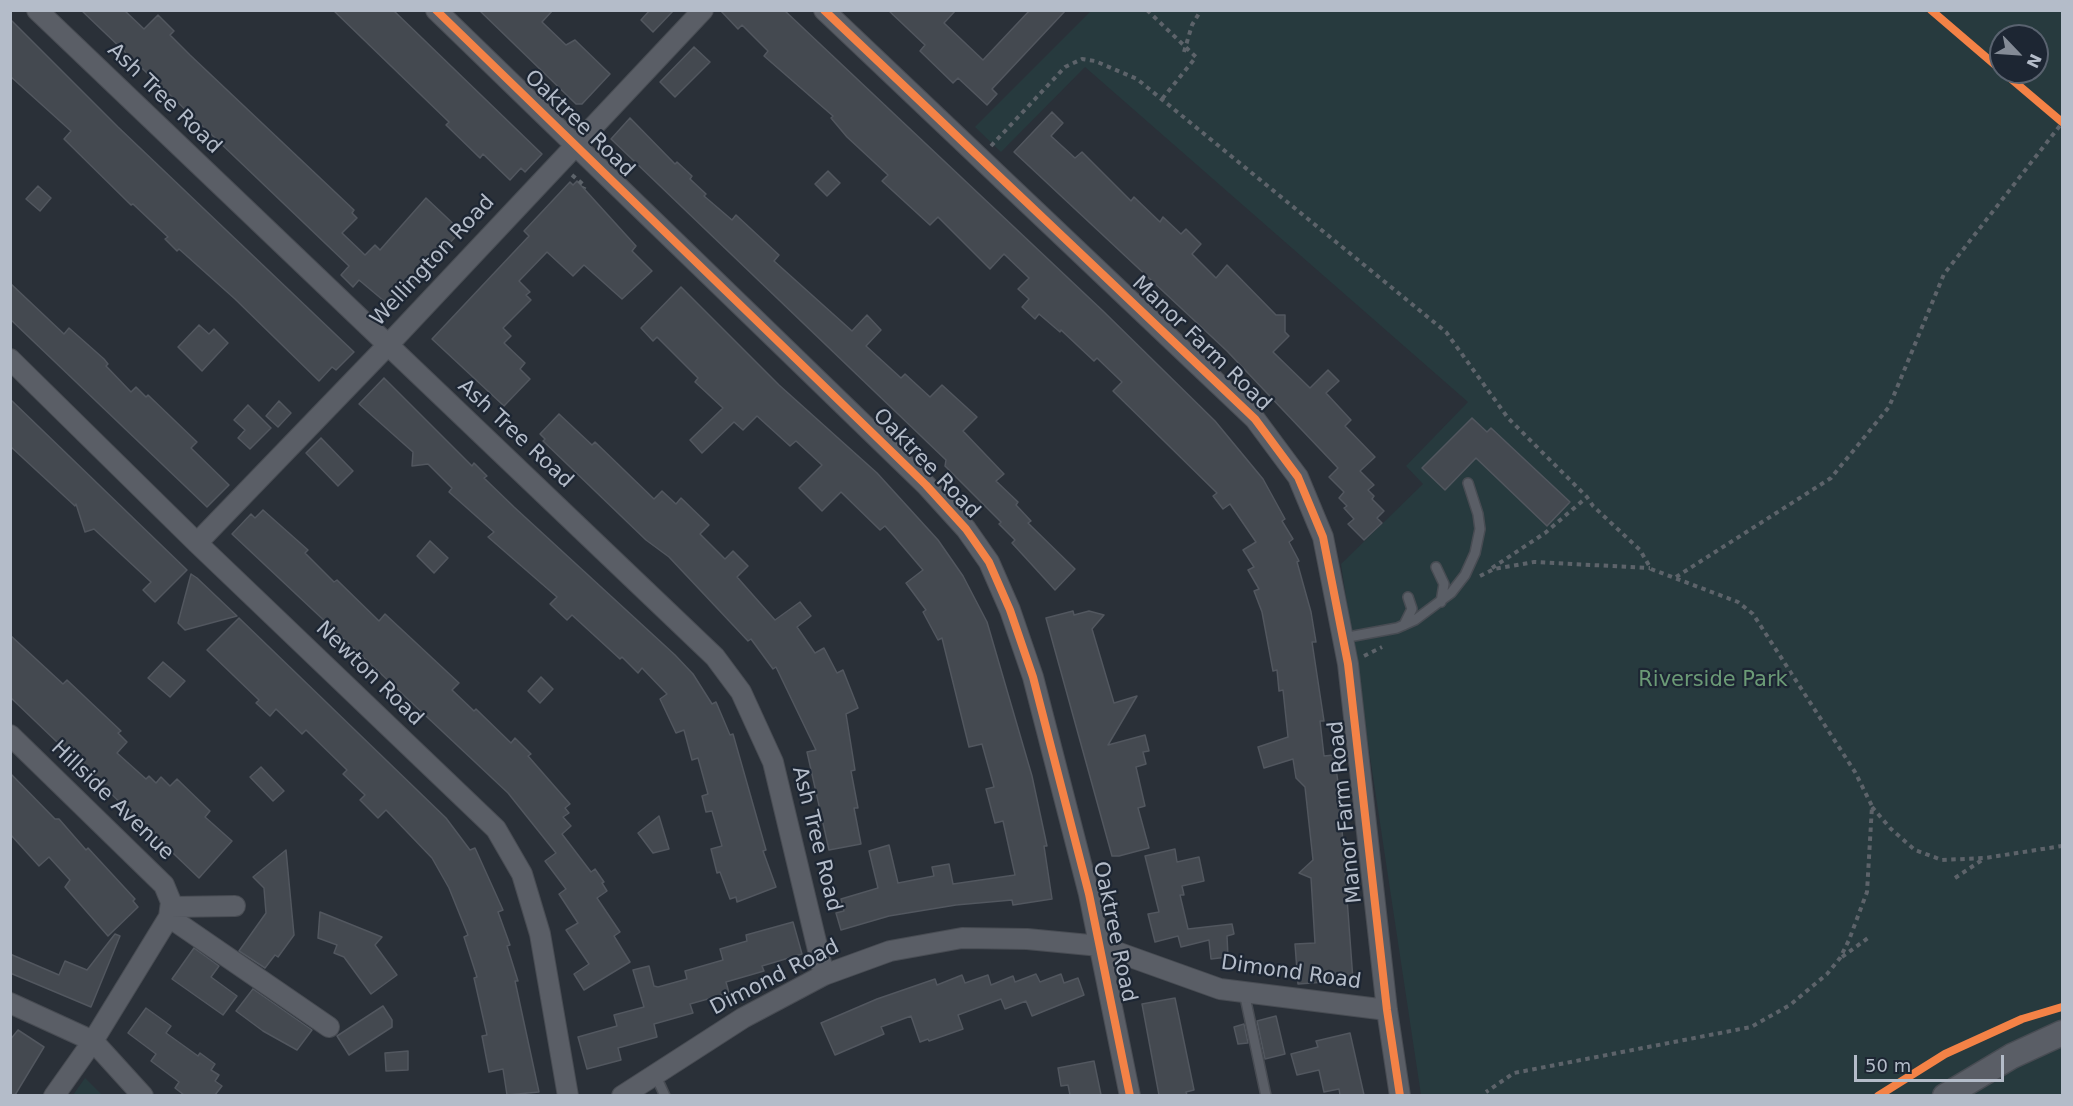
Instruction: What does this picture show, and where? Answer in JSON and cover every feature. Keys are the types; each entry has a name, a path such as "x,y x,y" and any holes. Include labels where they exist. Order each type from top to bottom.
{"street":[{"name":"Ash Tree Road","path":"37,10 715,657 741,692 773,762 824,975"},
{"name":"Oaktree Road","path":"436,10 926,485 966,529 989,562 1010,610 1033,677 1100,946 1130,1095"},
{"name":"Wellington Road","path":"196,543 387,346 703,10"},
{"name":"Manor Farm Road","path":"824,10 1255,419 1298,477 1323,537 1348,664 1386,1010 1400,1095"},
{"name":"Newton Road","path":"10,359 196,543 496,829 522,874 540,934 568,1095"},
{"name":"Hillside Avenue","path":"10,735 164,885 171,902 170,912"},
{"path":"170,912 235,906"},
{"path":"170,912 329,1027"},
{"path":"54,1095 93,1041 170,912"},
{"name":"Dimond Road","path":"622,1095 742,1018 824,975 890,951 962,938 1027,939 1100,946 1220,989 1386,1010"},
{"path":"10,1003 93,1041 143,1095"},
{"path":"1945,1095 2013,1056 2062,1033"}],"lane":[{"path":"1343,638 1375,634 1404,625 1441,602 1451,593 1465,575 1475,553 1480,529 1478,514 1468,483"},
{"path":"1436,567 1444,584 1441,602"},
{"path":"1404,625 1412,609 1408,597"},
{"path":"1244,992 1266,1095"},
{"path":"655,1074 665,1095"}],"path":[{"path":"1147,10 1185,50 1196,57 1161,100"},
{"path":"1185,50 1192,25 1201,10"},
{"path":"980,157 1065,67 1082,59 1095,61 1137,79 1446,332 1508,418 1587,496 1593,506 1640,550 1650,568"},
{"path":"1675,577 1831,478 1889,407 1944,274 2062,123 2054,115"},
{"path":"1475,581 1545,533 1587,496"},
{"path":"1480,576 1494,570 1534,562 1650,568 1738,602 1753,614 1855,772 1872,806 1891,829 1915,850 1942,860 1985,858 2062,846"},
{"path":"1348,664 1388,644"},
{"path":"1840,958 1867,892 1872,806"},
{"path":"1955,878 1985,858"},
{"path":"1486,1092 1514,1073 1751,1027 1790,1005 1827,974 1840,958 1868,938"}],"green space":[{"name":"Riverside Park","path":"1091,11 2062,11 2062,1095 1421,1095 1341,564 1423,484 1406,466 1468,402 1085,67 1001,152 975,127"},
{"path":"85,1078 102,1095 73,1095"}],"building":[{"path":"81,10 124,10 144,29 158,15 174,31 170,35 190,55 354,210 352,213 357,218 342,233 365,255 375,245 380,250 426,198 461,231 390,306 359,280 353,287 341,275 349,266"},
{"path":"333,10 393,10 542,154 525,172 521,168 510,180 483,154 480,158 446,125 449,122"},
{"path":"479,10 553,10 542,22 566,45 575,40 610,74 582,104 576,104"},
{"path":"650,10 674,10 653,32 641,20"},
{"path":"720,10 784,10 1103,311 1215,421 1263,479 1293,539 1289,542 1299,561 1297,562 1311,612 1316,642 1312,642 1324,721 1320,721 1324,756 1334,755 1339,789 1353,980 1298,984 1295,944 1315,943 1311,878 1299,873 1313,860 1305,787 1296,778 1293,759 1264,768 1258,747 1288,737 1283,690 1279,691 1277,670 1273,671 1262,612 1254,591 1259,589 1248,570 1254,567 1243,550 1256,542 1230,504 1223,509 1213,496 1217,493 1113,391 1122,382 1097,358 1094,361 1061,330 1060,332 1039,314 1035,319 1022,307 1029,299 1018,289 1029,278 1004,254 990,269 938,217 930,225 882,181 888,175 847,137 831,118 833,116 764,56 768,51 742,25 738,29"},
{"path":"888,10 956,10 944,23 983,60 1030,10 1066,10 992,89 997,94 987,105 958,78 953,83 920,51 925,45"},
{"path":"10,19 118,127 354,352 336,370 332,367 319,381 235,299 179,249 177,251 165,239 168,237 133,204 131,205 64,139 71,131 10,76"},
{"path":"694,47 710,62 675,97 660,82"},
{"path":"1052,112 1063,123 1051,136 1075,158 1082,152 1131,201 1134,197 1160,222 1163,217 1181,234 1186,229 1201,244 1192,254 1216,278 1227,265 1276,315 1285,315 1285,332 1289,336 1273,352 1310,388 1328,370 1339,381 1326,393 1351,420 1345,426 1375,457 1360,471 1374,485 1368,490 1374,496 1372,499 1384,511 1377,518 1382,523 1364,540 1348,524 1354,519 1344,508 1347,506 1339,498 1344,492 1329,477 1338,468 1227,351 1014,152"},
{"path":"630,118 675,164 677,162 692,176 690,179 706,194 704,196 732,220 736,215 779,255 774,261 852,331 867,315 881,330 866,346 901,378 905,374 930,397 942,385 977,417 963,431 1004,474 996,481 1018,502 1016,505 1031,521 1028,523 1075,569 1055,590 1012,543 1015,540 999,524 1001,522 945,466 946,460 611,139"},
{"path":"828,171 840,183 827,196 815,184"},
{"path":"577,181 636,246 632,251 652,271 622,299 584,265 573,276 547,252 519,281 530,292 526,295 531,300 503,328 511,336 504,343 525,363 520,369 530,379 504,406 432,339 529,236 524,231 570,182 573,185"},
{"path":"38,186 51,198 40,211 26,199"},
{"path":"10,283 64,334 69,328 104,359 108,364 106,366 131,392 136,387 146,397 148,395 197,442 191,448 229,485 207,507 10,319"},
{"path":"681,287 779,385 877,473 938,540 963,576 987,622 1032,776 1047,846 1044,846 1052,899 1013,905 1012,900 956,905 889,916 841,930 836,913 844,911 841,899 878,888 869,851 889,845 898,883 934,876 932,867 949,864 953,884 1015,875 1003,821 995,823 986,789 994,787 982,744 969,747 942,638 938,640 923,612 926,610 906,583 923,570 885,526 880,530 841,492 822,511 799,488 822,465 796,441 790,446 757,416 743,430 734,422 702,453 690,440 723,408 695,382 698,378 657,337 653,341 641,328"},
{"path":"199,325 209,334 214,329 228,343 202,371 178,347"},
{"path":"384,378 472,466 474,463 487,476 484,478 514,507 675,655 693,674 712,704 716,702 730,735 733,734 766,850 763,851 776,887 737,902 736,897 730,899 720,872 717,873 711,849 722,846 712,811 706,812 702,796 708,794 698,758 692,760 684,730 676,733 660,699 667,694 642,668 638,673 572,615 567,620 550,604 557,597 488,537 494,532 449,492 452,488 428,464 412,466 413,452 359,404"},
{"path":"10,399 187,570 155,602 143,590 151,582 94,529 85,532 76,504 75,506 10,446"},
{"path":"279,401 291,413 278,427 266,416"},
{"path":"248,405 271,428 250,449 238,438 245,430 234,420"},
{"path":"559,414 592,445 595,442 654,499 662,491 676,504 681,498 709,525 700,534 725,559 733,551 748,566 737,577 775,620 800,602 811,616 797,627 815,653 824,648 837,673 843,670 858,708 846,714 855,770 851,771 858,808 854,808 861,844 829,850 807,752 816,750 776,667 773,669 751,639 748,641 669,557 646,540 543,441 545,439 540,434"},
{"path":"1472,418 1487,432 1491,428 1570,502 1547,526 1476,458 1445,490 1422,468"},
{"path":"321,438 353,471 338,486 306,453"},
{"path":"263,510 308,550 305,553 334,582 337,580 379,621 385,614 459,683 452,690 474,711 476,709 511,743 515,738 531,754 528,756 570,804 565,808 569,813 563,817 571,826 562,834 591,872 595,869 604,882 602,883 607,891 597,898 620,932 614,936 630,962 584,990 574,974 589,964 566,930 578,923 559,894 566,889 545,861 556,853 508,793 232,534 251,514 255,518"},
{"path":"430,541 448,558 434,573 417,556"},
{"path":"191,574 237,616 185,630 178,623"},
{"path":"1073,611 1074,615 1089,611 1104,615 1092,629 1114,703 1137,696 1108,745 1145,735 1149,751 1143,752 1146,764 1136,767 1145,806 1138,808 1149,848 1119,856 1112,856 1046,618"},
{"path":"239,618 446,818 470,850 475,848 503,910 498,912 510,945 507,946 518,981 515,981 539,1092 507,1095 503,1069 489,1072 482,1036 487,1035 474,978 477,977 464,937 468,935 449,888 432,858 386,810 378,818 360,800 365,795 343,774 347,770 306,730 302,734 276,709 270,716 256,703 259,700 207,650"},
{"path":"10,635 63,684 67,680 121,731 118,733 127,742 117,753 146,779 149,776 156,783 161,777 170,786 177,779 210,811 205,817 232,841 199,878 10,697"},
{"path":"163,662 185,681 170,697 148,678"},
{"path":"541,677 553,689 540,703 528,691"},
{"path":"261,767 284,791 273,801 250,777"},
{"path":"10,773 55,819 59,819 86,850 88,848 135,899 133,901 138,907 108,936 65,887 70,880 49,857 39,866 10,834"},
{"path":"659,816 669,849 653,853 638,833"},
{"path":"1175,849 1177,862 1199,857 1204,881 1182,886 1184,895 1180,895 1188,929 1232,924 1234,934 1227,936 1228,957 1211,959 1209,940 1181,947 1178,936 1155,942 1148,914 1159,912 1145,856"},
{"path":"286,850 294,935 278,957 275,955 265,968 239,951 266,913 264,888 253,877"},
{"path":"320,912 382,937 375,945 397,975 371,994 344,957 334,953 337,945 318,938"},
{"path":"793,922 802,954 762,966 764,971 726,982 729,993 690,1004 693,1013 654,1024 657,1037 618,1048 621,1060 587,1069 578,1037 617,1026 614,1015 644,1007 633,970 649,966 654,986 658,987 687,979 685,971 723,960 720,949 747,941 746,935"},
{"path":"115,934 120,936 91,1007 10,973 10,954 59,975 65,961 87,970"},
{"path":"194,948 219,966 211,977 237,996 223,1015 172,979"},
{"path":"1036,974 1040,982 1061,974 1064,983 1078,978 1084,995 1032,1016 1026,1001 1005,1009 1001,999 958,1015 963,1029 929,1041 928,1039 920,1042 911,1016 881,1027 884,1034 835,1055 821,1023 877,999 935,979 937,985 962,975 965,983 988,975 991,985 1013,976 1015,982"},
{"path":"253,989 312,1030 297,1050 263,1031 236,1011"},
{"path":"1175,998 1194,1090 1186,1092 1187,1095 1159,1095 1142,1004"},
{"path":"383,1006 392,1020 392,1027 349,1055 337,1036"},
{"path":"146,1008 171,1026 166,1033 198,1056 200,1053 215,1064 211,1070 219,1075 215,1081 222,1086 215,1095 184,1095 175,1088 179,1082 151,1061 156,1054 128,1033"},
{"path":"1276,1016 1285,1054 1265,1059 1257,1021"},
{"path":"1244,1024 1248,1043 1238,1044 1234,1027"},
{"path":"18,1030 44,1047 15,1095 10,1095 10,1040"},
{"path":"1350,1033 1364,1095 1340,1095 1339,1089 1324,1092 1319,1070 1297,1075 1291,1054 1318,1047 1316,1041"},
{"path":"408,1051 408,1070 386,1071 385,1053"},
{"path":"1094,1061 1101,1095 1070,1095 1068,1085 1061,1086 1058,1068"}],"cycle path":[{"path":"436,10 926,485 966,529 989,562 1010,610 1033,677 1089,894 1130,1096"},
{"path":"824,10 1255,419 1298,477 1323,537 1348,664 1387,1010 1400,1096"},
{"path":"1931,10 1989,60"},
{"path":"2017,84 2062,122"},
{"path":"1878,1096 1945,1054 2022,1019 2062,1007"}]}
